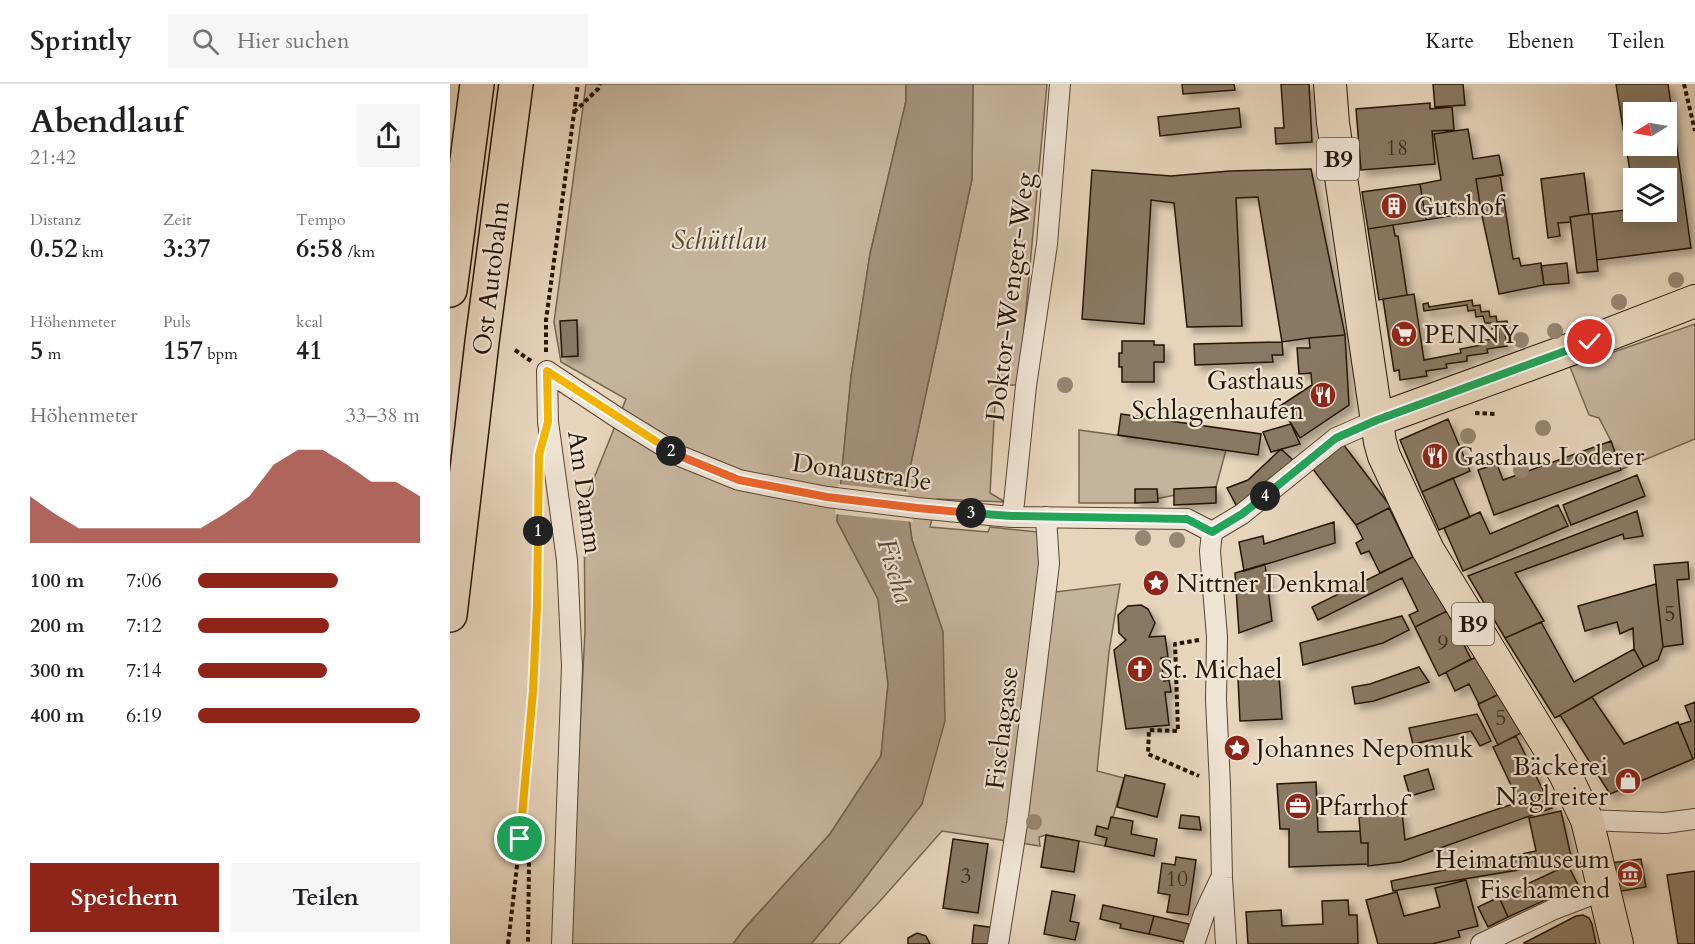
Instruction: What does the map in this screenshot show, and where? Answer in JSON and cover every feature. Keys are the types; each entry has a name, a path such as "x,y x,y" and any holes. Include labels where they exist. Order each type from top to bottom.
{"highway":[{"name":"Ost Autobahn","path":"450,290 477,84"},
{"name":"Ost Autobahn","path":"450,615 516,84"}],"main road":[{"name":"B9","path":"1330,84 1333,123 1384,456 1428,550 1565,774 1587,820 1617,944"},
{"path":"1377,420 1695,301"}],"street":[{"name":"Doktor-Wenger-Weg","path":"1011,516 1026,386 1047,244 1060,84"},
{"name":"Donaustraße","path":"547,371 680,456 739,480 827,497 917,508 1011,516 1187,519 1212,532"},
{"name":"Am Damm","path":"547,371 548,422 567,560 572,666 562,944"},
{"path":"1226,944 1221,878 1216,700 1217,637 1210,550 1212,532 1242,514 1336,438 1377,420"},
{"name":"Fischagasse","path":"998,944 1017,824 1049,564 1046,517"},
{"path":"1587,820 1665,823 1695,819"},
{"path":"1194,944 1204,914 1221,878"},
{"path":"1481,944 1552,910 1604,890"}],"path":[{"path":"547,371 546,320 578,84"},
{"path":"573,112 598,89 600,84"},
{"path":"1684,84 1695,131"},
{"path":"508,944 533,691 538,501"},
{"path":"1217,637 1175,644 1178,731 1149,730 1148,754 1220,785"},
{"path":"520,839 529,864 528,944"}],"green space":[{"name":"Schüttlau","path":"586,84 906,84 906,101 870,254 851,377 837,521 878,599 888,684 881,756 830,834 733,944 572,944 572,886 585,631 584,503 626,399 561,362 554,322"},
{"path":"973,84 1047,84 1022,351 1017,385 996,385 990,493 1005,502 937,499 930,527 988,532 990,527 1037,532 1040,548 1040,576 1057,579 1056,592 1120,584 1109,652 1097,771 1124,778 1105,846 1046,835 1039,837 1040,846 942,831 839,944 811,944 922,804 943,632 912,540 905,491 972,179"},
{"path":"1695,324 1695,439 1620,470 1611,441 1599,418 1589,415 1570,367"},
{"path":"1079,430 1226,450 1216,487 1135,503 1079,503"}],"water":[{"name":"Fischa","path":"906,84 973,84 972,179 905,491 912,540 943,632 945,721 922,804 811,944 733,944 830,834 881,756 888,684 878,599 837,521 851,377 870,254 906,101"}],"pier":[{"path":"838,484 908,492 913,522 835,514"}],"building":[{"path":"1182,84 1234,84 1235,90 1183,94"},
{"path":"1281,84 1309,84 1312,142 1276,144 1275,128 1284,128"},
{"path":"1433,84 1463,84 1465,105 1435,107"},
{"path":"1616,84 1668,84 1671,102 1623,102 1623,128"},
{"path":"1430,103 1430,109 1452,107 1454,130 1432,131 1435,164 1361,170 1356,109"},
{"path":"1239,108 1241,127 1160,136 1158,117"},
{"path":"1468,129 1473,159 1499,155 1503,175 1476,179 1481,211 1426,220 1420,184 1441,180 1434,134"},
{"path":"1677,148 1691,248 1597,260 1592,214 1623,210 1623,222 1677,222 1677,168 1630,168 1628,156 1677,156"},
{"path":"1311,169 1345,335 1282,342 1258,197 1236,198 1242,326 1187,327 1174,203 1151,200 1144,324 1082,319 1092,170 1171,176 1230,171"},
{"path":"1584,173 1589,214 1570,217 1571,222 1558,223 1560,236 1548,238 1541,179"},
{"path":"1500,175 1513,259 1519,258 1521,266 1541,263 1544,285 1499,294 1476,179"},
{"name":"Gutshof","path":"1420,184 1426,220 1368,229 1362,192"},
{"path":"1592,214 1598,271 1577,273 1570,217"},
{"path":"1393,225 1395,236 1398,236 1407,295 1379,300 1368,229"},
{"path":"1567,263 1569,283 1544,285 1541,266"},
{"name":"PENNY","path":"1414,294 1424,360 1461,353 1460,349 1481,345 1480,341 1499,338 1498,328 1492,329 1491,323 1485,323 1483,316 1476,317 1475,310 1468,311 1467,305 1424,311 1423,304 1428,303 1429,307 1472,300 1473,306 1480,305 1481,312 1489,311 1490,317 1496,316 1497,322 1507,321 1508,325 1504,326 1507,346 1487,349 1488,353 1467,356 1467,361 1446,364 1447,368 1426,371 1427,376 1400,380 1399,370 1394,371 1383,299"},
{"path":"577,320 578,356 562,357 560,321"},
{"name":"Gasthaus Schlagenhaufen","path":"1345,335 1349,405 1300,438 1280,406 1312,385 1311,373 1299,374 1297,348 1310,348 1309,338"},
{"path":"1122,341 1154,341 1154,345 1164,345 1164,362 1154,362 1154,382 1122,382 1119,353 1122,353"},
{"path":"1282,342 1283,355 1272,355 1273,362 1195,365 1194,344"},
{"path":"1121,414 1261,434 1258,455 1118,435"},
{"name":"Gasthaus Loderer","path":"1448,419 1470,471 1422,492 1400,440"},
{"path":"1291,424 1300,444 1271,452 1263,432"},
{"path":"1611,441 1621,470 1494,515 1478,470 1497,464 1503,480"},
{"path":"1343,444 1391,507 1356,525 1312,468"},
{"path":"1281,449 1294,461 1257,496 1236,505 1227,488 1248,480"},
{"path":"1637,475 1645,496 1571,525 1563,505"},
{"path":"1453,478 1470,517 1439,530 1422,492"},
{"path":"1216,487 1216,503 1174,505 1174,489"},
{"path":"1135,489 1157,489 1158,502 1135,503"},
{"path":"1558,505 1568,526 1463,571 1444,528 1480,512 1490,534"},
{"path":"1389,508 1413,557 1380,573 1369,551 1361,554 1356,543 1363,539 1356,525"},
{"path":"1637,511 1643,536 1624,539 1623,534 1515,573 1544,621 1505,638 1468,576"},
{"path":"1334,522 1335,543 1244,571 1239,542 1263,536 1264,544"},
{"path":"1419,554 1447,611 1415,627 1409,615 1418,611 1402,578 1318,620 1312,607"},
{"path":"1688,562 1689,579 1677,580 1683,644 1663,647 1654,565"},
{"path":"1265,564 1272,621 1239,633 1235,573"},
{"path":"1656,584 1663,647 1658,660 1644,667 1634,649 1633,628 1620,634 1617,622 1585,631 1578,606"},
{"name":"St. Michael","path":"1141,605 1148,609 1155,623 1149,637 1165,636 1168,657 1161,658 1164,681 1169,680 1171,692 1165,692 1169,725 1126,729 1114,650 1126,640 1119,633 1118,615 1128,606"},
{"path":"1447,611 1471,659 1439,676 1415,627"},
{"path":"1402,616 1409,630 1383,643 1303,665 1300,643"},
{"path":"1541,622 1574,682 1634,649 1644,667 1555,718 1505,638"},
{"path":"1482,654 1501,693 1479,704 1469,684 1455,691 1446,672"},
{"path":"1419,667 1429,682 1374,701 1355,704 1352,687 1370,684"},
{"path":"1279,676 1282,719 1240,721 1238,678"},
{"path":"1504,692 1523,732 1498,745 1478,704"},
{"path":"1592,697 1624,744 1678,722 1693,759 1610,794 1560,715"},
{"path":"1695,702 1695,757 1693,759 1679,725 1691,721 1685,706"},
{"path":"1477,714 1491,741 1480,746 1471,731 1413,744 1409,728"},
{"path":"1516,736 1552,808 1401,862 1368,866 1368,843 1361,843 1359,817 1402,812 1405,840 1519,802 1493,747"},
{"path":"1428,769 1434,789 1410,796 1404,776"},
{"path":"1125,775 1165,784 1157,817 1117,807"},
{"name":"Pfarrhof","path":"1316,782 1318,832 1360,831 1361,843 1368,843 1368,864 1289,867 1289,829 1280,829 1277,784"},
{"path":"1561,811 1572,861 1393,891 1391,881 1536,851 1529,818"},
{"path":"1181,815 1199,817 1201,830 1179,828"},
{"path":"1111,817 1133,821 1131,834 1157,839 1154,856 1105,846 1107,838 1095,835 1097,826 1108,829"},
{"path":"1046,835 1079,841 1074,872 1041,867"},
{"path":"953,839 988,844 978,913 943,908"},
{"path":"1176,857 1196,860 1188,915 1167,912 1170,895 1158,893 1162,863 1175,865"},
{"path":"1641,859 1646,887 1616,892 1611,863"},
{"path":"1568,865 1578,885 1508,917 1499,897"},
{"path":"1695,871 1695,944 1678,944 1667,875"},
{"path":"1466,880 1478,926 1458,931 1460,937 1432,944 1378,944 1366,900 1397,892 1404,916 1440,907 1435,888"},
{"path":"1052,891 1075,895 1070,921 1079,923 1075,940 1044,934"},
{"path":"1499,897 1508,917 1488,927 1478,907"},
{"path":"1348,900 1349,915 1357,915 1358,944 1248,944 1246,912 1281,910 1282,926 1323,924 1322,901"},
{"path":"1103,905 1154,916 1149,934 1120,928 1121,924 1100,919"},
{"path":"1583,915 1589,918 1592,924 1596,944 1524,943 1576,916"},
{"path":"1154,916 1189,924 1185,942 1149,934"},
{"path":"974,925 996,928 994,944 972,944"},
{"path":"917,933 926,936 930,944 908,944 908,938"}],"place":[{"name":"Gutshof","path":"1394,206"},
{"name":"PENNY","path":"1404,334"},
{"name":"Gasthaus Schlagenhaufen","path":"1323,395"},
{"name":"Gasthaus Loderer","path":"1435,456"},
{"name":"Nittner Denkmal","path":"1156,583"},
{"name":"St. Michael","path":"1140,669"},
{"name":"Johannes Nepomuk","path":"1237,748"},
{"name":"Bäckerei Naglreiter","path":"1628,781"},
{"name":"Pfarrhof","path":"1298,806"},
{"name":"Heimatmuseum Fischamend","path":"1630,874"}],"route":[{"path":"520,839 533,691 537,606 539,455 548,422 547,371 680,456 739,480 827,497 917,508 1011,516 1187,519 1212,532 1242,514 1336,438 1377,420 1590,342"}]}
